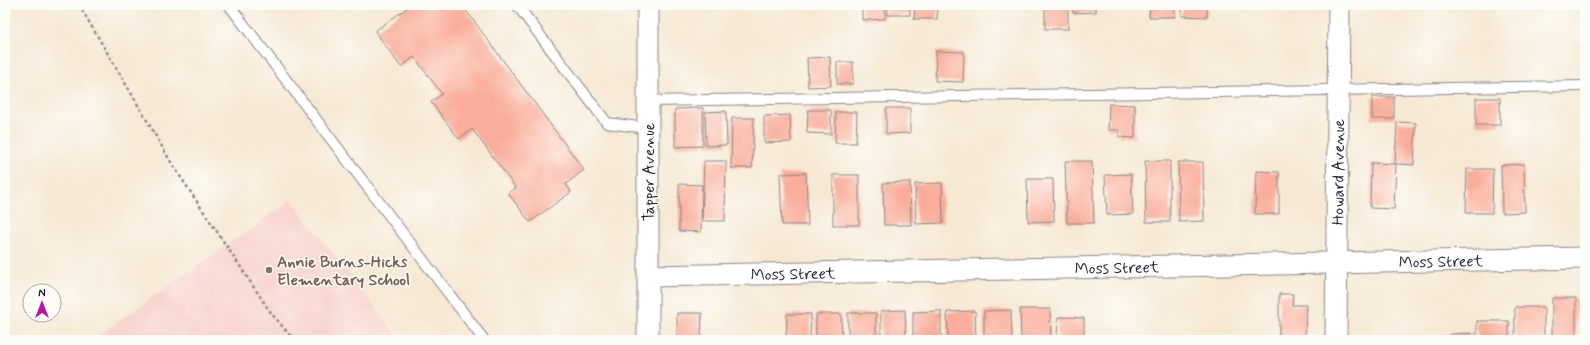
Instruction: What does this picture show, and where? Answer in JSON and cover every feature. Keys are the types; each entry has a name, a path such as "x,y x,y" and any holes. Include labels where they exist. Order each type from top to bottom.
{"street":[{"name":"Tapper Avenue","path":"648,5 648,340"},
{"name":"Howard Avenue","path":"1336,340 1339,5"},
{"name":"Moss Street","path":"648,276 1585,258"}],"lane":[{"path":"229,5 484,340"},
{"path":"516,5 607,123 647,128"},
{"path":"647,101 1585,86"}],"path":[{"path":"79,5 172,164 271,313 294,340"}],"shaded area":[{"name":"Annie Burns-Hicks Elementary School","path":"292,200 400,340 91,340"}],"building":[{"path":"411,5 462,5 584,170 566,184 571,192 530,222 508,193 516,188 472,129 459,139 431,102 442,94 414,57 401,67 375,31"},
{"path":"862,5 885,5 885,19 862,20"},
{"path":"888,5 910,5 910,15 887,15"},
{"path":"915,5 938,5 937,19 914,19"},
{"path":"1045,5 1068,5 1068,29 1045,29"},
{"path":"1072,5 1096,5 1096,12 1073,13"},
{"path":"1150,5 1175,5 1175,17 1149,17"},
{"path":"1182,5 1207,5 1207,17 1182,16"},
{"path":"936,51 964,52 963,82 935,81"},
{"path":"830,57 831,86 808,87 807,58"},
{"path":"837,62 853,62 853,84 837,84"},
{"path":"1372,97 1394,97 1394,119 1372,119"},
{"path":"1476,98 1500,98 1500,125 1476,125"},
{"path":"1109,104 1135,105 1135,138 1119,137 1119,130 1108,130"},
{"path":"703,108 703,146 675,147 675,109"},
{"path":"886,108 910,108 910,133 886,134"},
{"path":"808,110 831,110 831,134 807,133"},
{"path":"726,111 727,145 706,146 705,112"},
{"path":"836,112 857,112 856,143 835,143"},
{"path":"790,115 791,142 764,143 764,116"},
{"path":"732,118 754,118 752,168 731,168"},
{"path":"1397,122 1416,123 1414,165 1396,164 1394,209 1370,208 1371,163 1395,164"},
{"path":"704,161 726,161 725,221 702,221"},
{"path":"1065,161 1092,161 1094,223 1067,223"},
{"path":"1145,161 1170,161 1170,222 1146,222"},
{"path":"1178,162 1203,162 1204,221 1179,222"},
{"path":"1524,164 1525,212 1502,213 1501,165"},
{"path":"1467,169 1493,169 1492,213 1466,213"},
{"path":"1256,171 1279,172 1279,214 1255,214"},
{"path":"806,173 808,225 782,225 780,174"},
{"path":"1131,174 1133,214 1107,215 1105,175"},
{"path":"833,175 859,175 859,225 833,225"},
{"path":"1027,179 1053,179 1054,221 1028,222"},
{"path":"910,182 911,225 884,225 883,183"},
{"path":"942,183 943,223 916,224 915,184"},
{"path":"679,184 702,185 701,232 679,231"},
{"path":"1279,294 1293,294 1292,305 1306,305 1305,340 1279,340"},
{"path":"1552,298 1576,298 1576,340 1552,340"},
{"path":"1515,307 1544,307 1544,340 1515,340"},
{"path":"1020,309 1050,309 1051,340 1021,340"},
{"path":"905,310 906,340 881,340 881,311"},
{"path":"1011,310 1012,340 984,340 984,311"},
{"path":"941,311 941,340 913,340 913,312"},
{"path":"975,311 976,340 948,340 947,312"},
{"path":"677,313 702,313 701,340 677,340"},
{"path":"848,313 876,313 876,340 848,340"},
{"path":"787,314 811,314 810,340 786,340"},
{"path":"816,314 841,314 842,340 816,340"},
{"path":"1058,317 1084,318 1084,340 1057,340"},
{"path":"1477,321 1509,321 1509,340 1477,340"},
{"path":"1471,333 1472,340 1450,340 1450,334"}],"place":[{"name":"Annie Burns-Hicks Elementary School","path":"269,270"}]}
